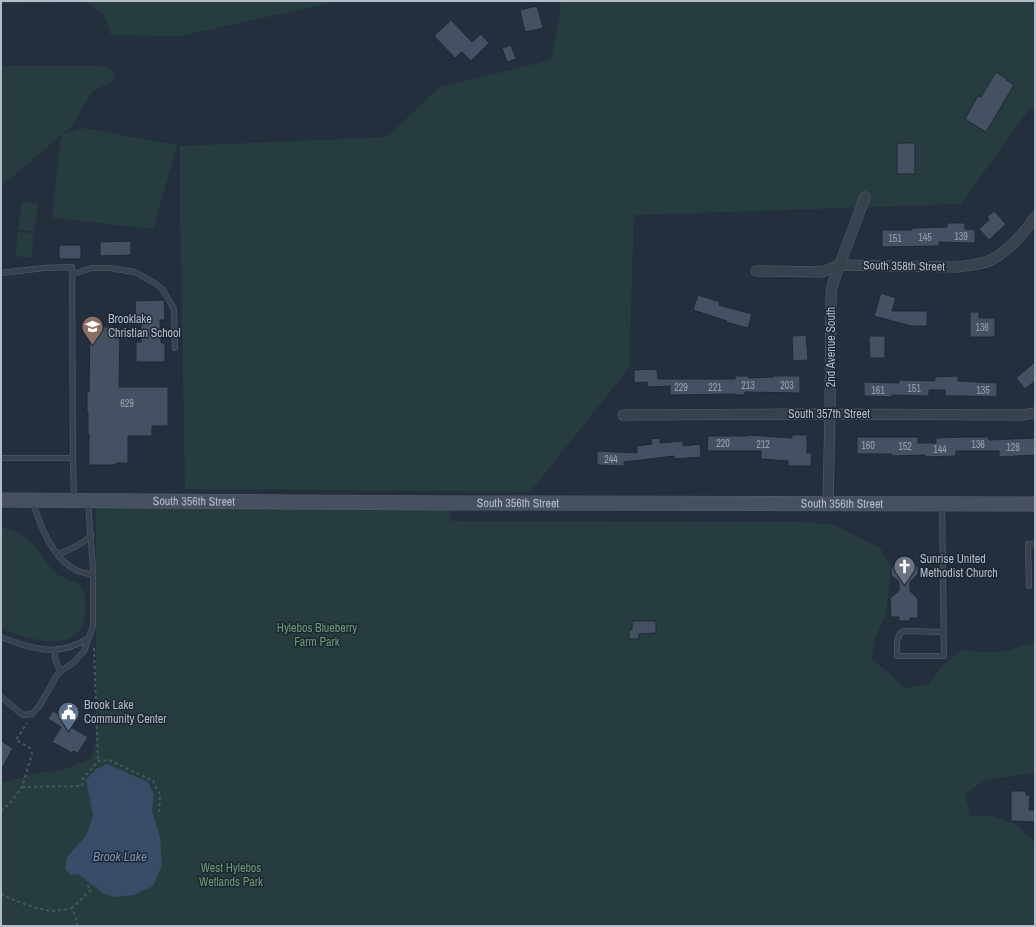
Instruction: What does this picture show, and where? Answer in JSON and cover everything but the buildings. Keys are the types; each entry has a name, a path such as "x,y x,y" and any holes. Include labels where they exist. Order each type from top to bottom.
{"main road":[{"name":"South 356th Street","path":"1,500 450,503 1035,504"}],"street":[{"name":"2nd Avenue South","path":"828,503 832,287 865,197"},
{"name":"South 358th Street","path":"756,271 822,272 839,265 958,266 983,263 1005,251 1035,217"},
{"name":"South 357th Street","path":"623,415 1021,415 1035,413"}],"lane":[{"path":"1,273 72,266 73,458 81,501 90,536 93,575 93,626 84,651 57,675 40,705 32,714 23,715 1,697"},
{"path":"72,274 92,268 109,268 135,272 156,284 163,290 174,309 175,348"},
{"path":"1,458 73,458"},
{"path":"32,500 45,535 60,558 78,571 93,575"},
{"path":"942,503 944,656 897,656 897,642 900,634 905,631 943,632"},
{"path":"58,554 74,548 90,536"},
{"path":"1029,586 1028,544 1035,544"},
{"path":"1,637 28,647 54,650 71,647 89,638"},
{"path":"54,650 56,663 61,671"}],"path":[{"path":"22,787 82,786 83,779 98,761 93,626"},
{"path":"1,811 9,804 22,787 32,754 30,748 16,740 32,714"},
{"path":"98,761 109,760 153,781 160,795 159,814"},
{"path":"1,894 41,909 55,911 72,908 91,890 87,885"},
{"path":"72,908 77,926"}],"green space":[{"path":"1,1 340,1 180,36 111,35 103,13 86,2 1,4"},
{"path":"559,1 1035,1 1035,109 1029,109 961,204 634,215 629,368 530,492 185,489 180,146 387,137 440,87 551,60 561,6"},
{"path":"1,66 102,66 114,71 115,80 92,92 72,126 63,134 83,128 177,145 153,229 54,218 52,215 61,135 1,187"},
{"path":"22,202 38,204 34,232 18,230"},
{"path":"18,232 34,233 31,258 15,256"},
{"path":"96,501 450,503 451,521 805,522 834,525 880,548 891,567 886,614 876,637 871,659 905,688 929,684 943,665 962,650 998,652 1035,644 1035,768 1033,773 985,780 965,794 970,816 993,816 1015,824 1032,839 1035,845 1035,926 1,926 1,783 38,773 62,770 91,759 96,741","holes":["86,780 154,795 152,810 156,823 91,824 93,816"]},
{"path":"1,526 21,534 39,550 55,573 76,582 83,589 85,597 85,616 83,625 81,629 71,638 45,641 15,634 1,627"}],"water":[{"name":"Brook Lake","path":"107,764 148,782 154,795 152,810 160,837 162,865 153,886 134,895 115,897 104,894 78,874 71,875 65,869 67,857 86,836 93,816 86,780 96,769"}],"place":[{"name":"Brooklake Christian School","path":"92,346"},
{"name":"Sunrise United Methodist Church","path":"905,586"},
{"name":"Brook Lake Community Center","path":"69,732"}],"park label":[{"name":"Hylebos Blueberry Farm Park","path":"317,635"},
{"name":"West Hylebos Wetlands Park","path":"231,875"}]}
